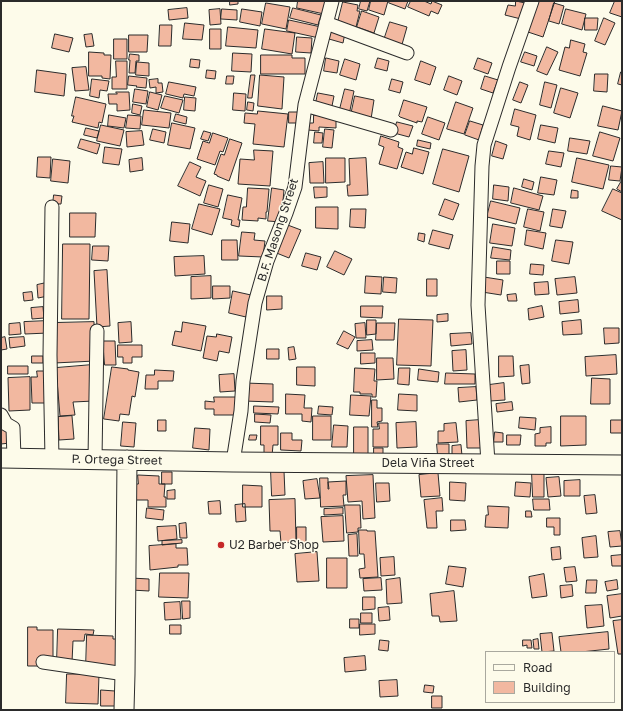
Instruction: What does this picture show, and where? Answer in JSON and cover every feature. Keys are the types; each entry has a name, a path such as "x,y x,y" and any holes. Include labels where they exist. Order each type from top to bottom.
{"street":[{"name":"B.F. Masong Street","path":"233,462 241,411 243,381 254,303 267,260 286,213 294,187 305,105 332,1"},
{"path":"488,463 478,305 482,166 484,145 532,1"},
{"path":"326,23 407,53"},
{"path":"305,105 391,130"},
{"path":"52,207 50,355 52,459"},
{"path":"95,459 97,331"},
{"path":"1,415 6,424 13,428 8,458"},
{"name":"P. Ortega Street","path":"8,458 233,462"},
{"path":"124,710 127,460"},
{"name":"Dela Viña Street","path":"233,462 622,465"},
{"path":"43,662 125,674"}],"building":[{"path":"230,1 238,1 238,4 230,5"},
{"path":"298,1 327,1 324,14 297,8"},
{"path":"361,1 370,1 367,11 359,9"},
{"path":"371,1 388,1 384,15 369,10"},
{"path":"390,1 408,1 405,9 389,3"},
{"path":"411,1 424,1 431,4 432,1 442,5 438,14 431,11 429,16 408,7"},
{"path":"516,1 525,3 521,19 505,15 508,5 515,6"},
{"path":"539,1 555,1 543,37 528,32"},
{"path":"615,1 622,1 622,17 610,13"},
{"path":"343,2 358,5 357,11 360,11 356,27 338,22"},
{"path":"266,3 290,7 286,29 262,24"},
{"path":"554,3 564,6 559,24 549,21"},
{"path":"187,8 188,18 169,20 168,10"},
{"path":"293,8 321,15 318,25 290,18"},
{"path":"220,9 221,24 210,25 209,10"},
{"path":"222,9 237,10 237,20 221,19"},
{"path":"242,9 262,12 260,26 240,22"},
{"path":"566,9 586,14 582,30 562,24"},
{"path":"362,11 379,17 374,33 357,27"},
{"path":"585,18 598,18 597,30 585,30"},
{"path":"604,18 615,23 605,45 595,41"},
{"path":"289,20 321,27 319,38 287,31"},
{"path":"390,22 407,27 401,48 383,43"},
{"path":"185,23 204,25 202,40 183,39"},
{"path":"160,25 172,25 171,46 159,46"},
{"path":"228,27 258,30 256,48 226,46"},
{"path":"210,29 221,29 221,49 210,49"},
{"path":"265,29 295,33 292,54 262,49"},
{"path":"331,30 345,33 343,43 329,39"},
{"path":"55,34 73,38 69,52 52,48"},
{"path":"92,34 94,46 86,47 84,35"},
{"path":"129,35 148,35 147,52 129,52"},
{"path":"297,37 312,38 311,53 296,52"},
{"path":"114,39 127,39 127,59 114,59"},
{"path":"571,40 585,44 583,52 587,53 580,76 559,70 565,47 569,48"},
{"path":"547,47 558,52 547,75 537,71"},
{"path":"89,52 111,55 110,79 102,78 102,76 89,76"},
{"path":"525,52 537,56 534,66 521,62"},
{"path":"233,53 252,54 251,72 232,71"},
{"path":"130,54 139,55 139,61 136,61 135,73 129,73"},
{"path":"261,55 292,55 292,58 305,58 305,74 261,74"},
{"path":"326,58 339,61 337,73 324,71"},
{"path":"378,58 389,61 387,71 375,68"},
{"path":"478,58 492,63 488,74 474,69"},
{"path":"191,59 200,60 199,68 190,67"},
{"path":"345,59 360,64 356,80 340,75"},
{"path":"116,61 127,61 127,89 112,89 112,77 116,77"},
{"path":"421,61 436,67 430,85 415,80"},
{"path":"137,62 149,63 149,76 136,75"},
{"path":"86,67 89,90 75,91 72,68"},
{"path":"37,70 66,74 64,96 35,92"},
{"path":"207,70 216,71 215,79 206,78"},
{"path":"622,72 622,85 618,84"},
{"path":"595,74 608,74 607,92 594,91"},
{"path":"251,75 255,75 252,98 248,98"},
{"path":"260,75 284,77 282,109 258,106"},
{"path":"129,76 147,78 146,88 128,85"},
{"path":"227,76 234,76 233,84 226,84"},
{"path":"449,76 462,81 457,95 444,90"},
{"path":"485,76 498,80 493,93 481,89"},
{"path":"92,79 109,81 107,91 100,90 99,98 90,96"},
{"path":"158,79 158,83 162,83 163,92 156,93 156,87 150,88 149,80"},
{"path":"392,79 403,82 400,93 389,90"},
{"path":"169,82 196,87 194,96 184,94 183,98 166,94"},
{"path":"520,82 528,85 521,103 513,100"},
{"path":"545,82 557,85 551,108 540,105"},
{"path":"561,88 578,93 570,118 554,113"},
{"path":"135,89 148,91 146,104 133,102"},
{"path":"345,89 354,91 349,115 339,113"},
{"path":"116,92 129,92 130,110 117,111 117,104 109,104 108,94 117,94"},
{"path":"150,92 162,95 158,110 147,107"},
{"path":"234,93 246,94 245,111 233,110"},
{"path":"318,93 334,96 332,106 316,103"},
{"path":"165,96 183,100 179,113 161,108"},
{"path":"355,96 374,100 371,119 351,115"},
{"path":"76,97 106,104 102,123 99,122 98,128 72,122"},
{"path":"185,97 196,98 195,111 184,110"},
{"path":"404,100 427,107 422,122 417,121 417,123 399,116"},
{"path":"248,102 254,103 253,111 247,110"},
{"path":"456,102 473,108 464,134 447,129"},
{"path":"133,104 142,106 140,115 132,113"},
{"path":"603,106 622,111 618,130 598,126"},
{"path":"515,109 536,115 530,140 517,136 519,127 511,125"},
{"path":"144,110 171,113 169,128 142,125"},
{"path":"258,111 288,114 284,147 253,144 255,124 244,123 245,113 257,114"},
{"path":"289,112 298,112 299,123 289,123"},
{"path":"176,114 187,117 186,124 174,121"},
{"path":"109,115 126,118 124,128 108,126"},
{"path":"128,115 141,116 140,129 126,128"},
{"path":"314,115 336,117 336,128 319,127 319,131 308,130 309,123 313,123"},
{"path":"428,117 445,123 439,140 422,134"},
{"path":"470,121 483,125 479,140 465,135"},
{"path":"397,122 413,126 409,137 394,133"},
{"path":"172,123 195,128 190,149 168,145"},
{"path":"101,125 124,130 120,146 97,141"},
{"path":"541,125 558,128 555,143 538,139"},
{"path":"86,128 99,131 97,138 84,135"},
{"path":"153,129 166,132 164,143 150,140"},
{"path":"325,129 334,130 332,148 323,147"},
{"path":"142,131 144,145 127,147 126,132"},
{"path":"204,131 211,133 208,141 201,139"},
{"path":"315,132 323,133 322,143 314,143"},
{"path":"600,132 620,138 613,161 593,156"},
{"path":"213,133 228,138 223,152 220,151 215,165 197,159 203,141 209,143"},
{"path":"381,136 399,142 398,147 403,149 397,169 379,164 384,147 379,145"},
{"path":"570,138 590,141 587,154 568,151"},
{"path":"81,139 100,144 97,154 78,148"},
{"path":"230,139 242,143 229,181 214,174 221,154 224,155"},
{"path":"418,140 431,143 430,149 417,146"},
{"path":"496,141 507,145 503,159 492,156"},
{"path":"105,147 122,149 119,165 103,163"},
{"path":"414,148 429,152 423,174 401,167 406,152 412,154"},
{"path":"443,149 469,156 459,192 433,184"},
{"path":"254,150 273,151 270,186 238,184 240,159 254,160"},
{"path":"549,151 564,153 561,167 546,164"},
{"path":"38,157 51,157 50,178 37,177"},
{"path":"142,158 143,170 130,172 129,160"},
{"path":"326,158 345,158 345,182 326,183"},
{"path":"366,158 368,195 348,196 347,185 350,185 349,159"},
{"path":"577,158 609,165 603,189 572,182"},
{"path":"53,159 70,161 68,183 51,181"},
{"path":"190,162 201,167 196,177 206,181 200,196 178,186"},
{"path":"323,162 324,183 310,183 309,163"},
{"path":"611,166 622,167 620,181 609,180"},
{"path":"541,177 557,180 554,195 538,193"},
{"path":"524,179 534,182 532,190 522,187"},
{"path":"622,180 622,192 617,189"},
{"path":"209,185 223,189 218,207 204,203"},
{"path":"494,185 509,187 508,201 493,199"},
{"path":"314,187 327,187 327,197 315,198"},
{"path":"248,188 269,189 266,219 258,218 258,221 242,220 243,207 246,207"},
{"path":"272,188 284,190 281,222 268,221"},
{"path":"514,188 543,196 539,210 511,203"},
{"path":"613,189 622,193 622,220 602,211"},
{"path":"572,190 578,191 578,198 571,198"},
{"path":"54,195 62,196 61,204 53,204"},
{"path":"228,195 242,198 238,220 240,220 239,227 231,225 232,220 223,218"},
{"path":"445,199 459,204 453,220 439,215"},
{"path":"491,201 520,208 516,224 487,217"},
{"path":"199,204 220,209 212,235 192,229"},
{"path":"316,207 338,207 338,229 316,228"},
{"path":"351,209 366,209 365,228 350,227"},
{"path":"528,209 544,212 540,231 524,227"},
{"path":"553,209 566,211 562,228 550,226"},
{"path":"70,213 96,213 95,237 70,237"},
{"path":"172,222 190,224 188,243 170,241"},
{"path":"285,224 301,230 289,258 274,252"},
{"path":"493,224 515,228 512,246 490,243"},
{"path":"433,230 453,235 449,249 429,244"},
{"path":"527,230 546,233 543,249 525,245"},
{"path":"242,232 255,233 254,240 265,241 263,257 239,256"},
{"path":"419,233 425,234 424,242 418,240"},
{"path":"222,240 237,240 238,260 222,260"},
{"path":"556,240 573,242 569,264 552,261"},
{"path":"63,244 90,244 89,319 62,319"},
{"path":"93,246 109,246 108,261 92,260"},
{"path":"493,247 511,250 510,260 491,258"},
{"path":"335,251 352,259 344,275 327,267"},
{"path":"306,253 321,257 317,270 302,266"},
{"path":"204,256 205,274 175,276 174,257"},
{"path":"497,261 510,261 510,274 497,274"},
{"path":"531,264 544,265 543,275 530,274"},
{"path":"107,270 110,326 97,327 94,271"},
{"path":"211,276 211,298 191,299 191,277"},
{"path":"366,276 382,277 381,294 365,293"},
{"path":"384,277 397,278 396,293 383,292"},
{"path":"484,277 503,280 501,295 482,292"},
{"path":"575,277 577,293 557,295 555,279"},
{"path":"427,279 437,279 437,296 427,296"},
{"path":"548,282 549,294 535,295 534,283"},
{"path":"46,283 48,296 38,298 37,285"},
{"path":"213,286 230,286 230,298 213,299"},
{"path":"233,291 251,295 246,317 229,313"},
{"path":"32,292 33,300 24,301 23,293"},
{"path":"516,294 517,301 508,301 507,295"},
{"path":"267,296 282,296 282,309 267,310"},
{"path":"578,300 579,312 560,314 559,302"},
{"path":"361,306 383,306 382,318 361,317"},
{"path":"542,306 544,317 529,320 528,309"},
{"path":"43,307 44,318 32,319 31,308"},
{"path":"448,314 448,321 437,322 437,315"},
{"path":"399,319 433,320 431,366 397,365"},
{"path":"367,320 376,320 376,334 367,335"},
{"path":"581,320 582,334 563,335 562,322"},
{"path":"47,321 48,333 25,334 24,322"},
{"path":"94,322 95,361 54,363 53,323"},
{"path":"131,322 132,342 119,343 118,323"},
{"path":"183,322 206,326 201,351 172,345 175,331 181,332"},
{"path":"20,323 21,334 9,335 9,324"},
{"path":"365,323 366,338 356,338 355,324"},
{"path":"377,323 395,323 394,340 376,340"},
{"path":"604,328 619,328 619,343 605,344"},
{"path":"344,331 355,337 348,349 337,344"},
{"path":"471,333 472,344 451,346 450,334"},
{"path":"217,334 232,337 229,353 219,351 217,361 203,358 207,336 216,337"},
{"path":"5,337 7,349 1,350 1,338"},
{"path":"24,337 25,346 10,348 9,338"},
{"path":"372,340 373,350 357,351 357,341"},
{"path":"103,341 115,341 116,365 105,365"},
{"path":"118,345 142,345 142,357 132,357 132,363 123,363 123,357 118,357"},
{"path":"294,347 296,359 289,360 288,348"},
{"path":"267,349 279,349 279,359 267,359"},
{"path":"466,350 467,370 453,371 452,351"},
{"path":"361,353 375,353 375,363 361,364"},
{"path":"616,355 617,374 586,376 585,357"},
{"path":"32,356 43,356 43,363 32,363"},
{"path":"499,356 513,356 514,376 499,377"},
{"path":"377,358 393,358 394,379 377,380"},
{"path":"92,365 94,401 73,402 75,415 60,416 56,368"},
{"path":"529,365 530,383 522,384 520,366"},
{"path":"8,366 28,366 28,374 8,374"},
{"path":"112,367 139,372 135,397 132,396 129,415 120,414 119,421 104,419"},
{"path":"297,367 315,367 315,386 297,385"},
{"path":"355,368 375,369 374,381 377,381 376,397 372,397 372,394 360,394 360,392 354,392"},
{"path":"399,368 410,368 409,385 398,384"},
{"path":"419,369 439,372 438,382 418,380"},
{"path":"155,370 174,371 173,381 158,381 158,389 145,389 146,375 154,375"},
{"path":"37,371 44,371 49,403 32,403 31,377 37,377"},
{"path":"446,373 475,374 475,384 445,384"},
{"path":"234,374 235,391 220,392 219,375"},
{"path":"30,377 30,410 9,411 8,378"},
{"path":"592,378 610,379 610,404 591,404"},
{"path":"245,383 273,384 273,402 244,401"},
{"path":"504,383 505,400 490,401 489,385"},
{"path":"476,387 477,400 459,402 458,388"},
{"path":"286,394 305,395 304,408 312,408 311,422 302,421 302,414 286,414"},
{"path":"399,394 417,395 417,411 398,410"},
{"path":"351,395 371,396 369,416 350,415"},
{"path":"214,397 237,397 237,415 214,415 214,409 205,409 205,401 214,402"},
{"path":"372,400 377,400 377,408 382,408 382,421 377,422 378,427 372,427"},
{"path":"512,402 513,410 497,412 496,404"},
{"path":"254,406 279,407 278,414 254,413"},
{"path":"319,406 333,407 332,415 318,414"},
{"path":"255,414 271,415 270,423 255,422"},
{"path":"72,416 74,439 59,440 58,417"},
{"path":"313,416 331,416 331,440 313,440"},
{"path":"561,416 586,416 586,445 561,446"},
{"path":"520,417 536,418 535,430 519,428"},
{"path":"158,420 166,420 166,431 158,431"},
{"path":"480,420 482,448 467,448 466,421"},
{"path":"611,420 622,420 622,433 611,433"},
{"path":"123,422 136,423 134,447 121,446"},
{"path":"416,422 417,447 397,448 396,423"},
{"path":"379,423 388,423 388,447 373,447 373,429 379,429"},
{"path":"456,423 458,442 438,443 438,431 444,431 444,424"},
{"path":"334,425 348,426 347,447 332,447"},
{"path":"261,426 278,426 278,445 273,445 272,456 264,456 264,445 261,445"},
{"path":"354,427 368,427 368,454 354,454"},
{"path":"551,427 551,443 546,443 546,446 535,446 535,434 540,433 540,428"},
{"path":"195,428 210,429 209,450 193,448"},
{"path":"9,429 10,443 1,444 1,430"},
{"path":"495,432 503,433 503,442 494,442"},
{"path":"281,433 292,433 292,440 302,440 301,451 281,450"},
{"path":"250,435 257,435 256,440 249,440"},
{"path":"507,435 521,435 520,445 507,445"},
{"path":"437,444 449,444 449,456 438,456"},
{"path":"461,445 462,456 452,456 452,446"},
{"path":"374,448 383,448 383,455 374,455"},
{"path":"271,471 284,471 285,495 272,496"},
{"path":"162,472 172,472 172,484 162,484"},
{"path":"438,473 440,496 421,497 419,475"},
{"path":"532,473 544,473 544,497 533,497"},
{"path":"138,475 159,476 159,484 165,484 164,497 166,497 166,507 148,507 148,500 135,500 134,484 138,484"},
{"path":"373,475 375,518 363,519 362,501 348,502 346,476"},
{"path":"559,477 561,496 548,497 546,478"},
{"path":"320,478 328,478 328,482 346,481 346,495 343,495 344,506 321,507"},
{"path":"317,479 320,498 305,499 303,481"},
{"path":"580,480 580,496 564,496 564,481"},
{"path":"450,482 466,483 465,501 450,500"},
{"path":"516,482 531,483 530,497 515,496"},
{"path":"376,483 389,483 390,501 377,502"},
{"path":"243,485 262,486 262,507 243,507"},
{"path":"175,490 175,499 167,499 167,491"},
{"path":"595,495 597,513 586,514 584,496"},
{"path":"442,498 443,511 436,511 437,528 427,528 424,500"},
{"path":"295,499 296,542 281,543 280,531 270,531 269,500"},
{"path":"533,499 549,499 550,510 534,510"},
{"path":"220,501 221,514 209,514 208,502"},
{"path":"245,504 246,521 236,522 235,505"},
{"path":"345,505 360,505 361,528 358,528 358,532 347,533"},
{"path":"488,506 509,507 508,528 485,527 486,515 488,515"},
{"path":"147,508 164,510 163,520 146,518"},
{"path":"343,508 343,514 324,515 324,509"},
{"path":"526,511 531,511 532,517 526,517"},
{"path":"343,516 344,541 323,542 321,517"},
{"path":"547,518 560,518 560,535 554,535 554,527 547,527"},
{"path":"451,520 465,520 466,530 451,531"},
{"path":"186,523 187,538 180,538 179,524"},
{"path":"176,526 177,539 158,541 157,527"},
{"path":"297,527 306,527 306,545 297,545"},
{"path":"359,530 375,531 378,577 360,578 359,569 365,568 364,554 360,554"},
{"path":"620,531 622,546 610,547 608,532"},
{"path":"357,534 358,556 349,556 348,535"},
{"path":"596,536 598,557 584,558 582,538"},
{"path":"182,540 182,543 162,545 162,541"},
{"path":"176,544 176,548 187,548 188,565 178,565 178,567 150,570 149,546"},
{"path":"560,547 561,559 552,560 551,548"},
{"path":"317,552 319,581 297,582 295,554"},
{"path":"622,555 622,566 612,566 611,556"},
{"path":"394,557 395,575 381,576 380,558"},
{"path":"327,558 347,558 347,588 327,588"},
{"path":"449,566 466,568 463,587 446,584"},
{"path":"575,567 577,581 566,582 564,568"},
{"path":"160,573 189,573 188,598 159,597"},
{"path":"544,574 547,596 532,598 529,577"},
{"path":"131,578 149,579 149,591 131,590"},
{"path":"381,578 382,590 364,591 363,579"},
{"path":"400,578 402,603 387,604 386,580"},
{"path":"587,580 597,580 596,593 586,593"},
{"path":"617,580 618,589 607,591 605,582"},
{"path":"572,585 573,596 561,598 560,586"},
{"path":"454,591 457,621 440,622 439,616 432,616 430,594"},
{"path":"622,594 622,616 610,618 607,596"},
{"path":"363,597 375,597 375,609 363,610"},
{"path":"182,601 190,601 190,618 183,619"},
{"path":"180,602 181,619 165,620 164,603"},
{"path":"602,605 604,626 587,628 585,606"},
{"path":"389,607 390,620 379,621 378,608"},
{"path":"361,613 372,613 372,623 361,623"},
{"path":"350,619 359,619 359,628 350,628"},
{"path":"622,620 622,654 618,654 613,621"},
{"path":"360,624 375,624 375,634 360,635"},
{"path":"170,625 181,625 181,634 170,634"},
{"path":"28,627 37,627 37,630 53,630 53,659 38,659 38,666 28,666"},
{"path":"58,629 94,630 93,635 85,634 84,641 73,641 72,662 57,661"},
{"path":"608,632 609,649 590,651 561,651 559,637"},
{"path":"552,633 554,651 542,651 540,634"},
{"path":"87,635 113,636 113,639 122,639 122,667 86,667"},
{"path":"538,639 539,649 534,649 533,640"},
{"path":"380,640 389,641 388,651 379,650"},
{"path":"523,640 531,640 532,648 527,648 527,645 523,646"},
{"path":"365,656 366,670 345,672 344,658"},
{"path":"67,674 99,674 98,704 66,703"},
{"path":"397,680 398,696 380,697 379,681"},
{"path":"425,685 434,686 433,693 424,692"},
{"path":"101,690 115,691 115,706 101,706"},
{"path":"432,696 442,696 442,708 432,708"}],"place":[{"name":"U2 Barber Shop","path":"221,545"}]}
